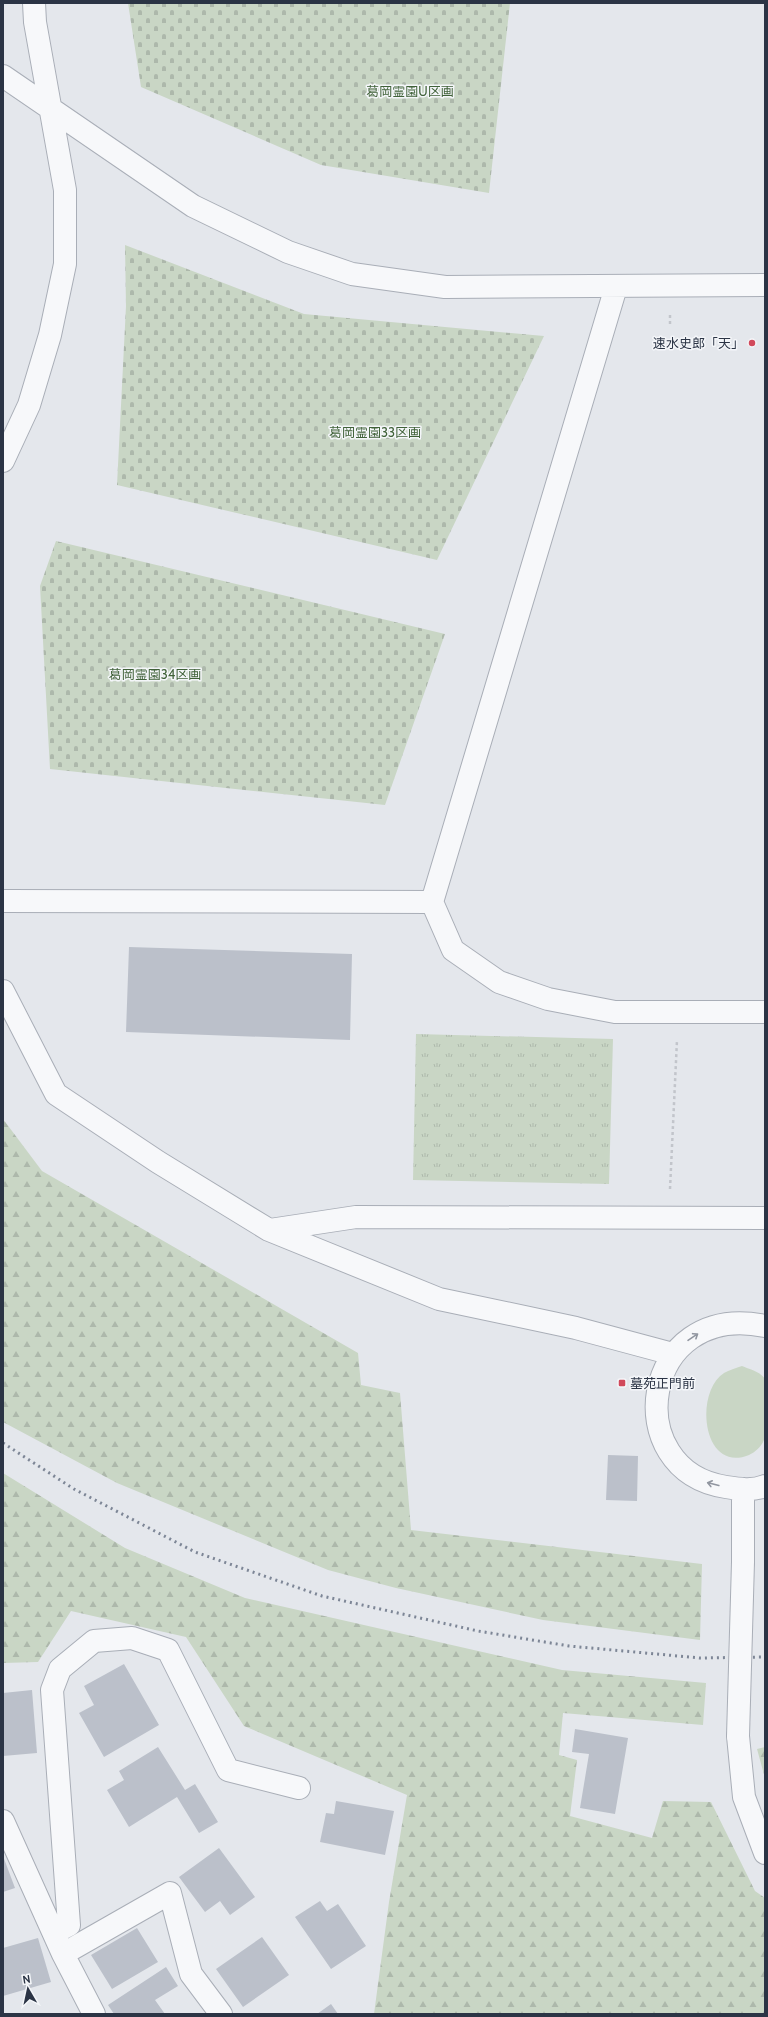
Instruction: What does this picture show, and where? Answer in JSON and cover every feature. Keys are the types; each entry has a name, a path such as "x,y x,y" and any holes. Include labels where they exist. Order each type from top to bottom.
{"street":[{"path":"3,460 29,405 50,335 65,264 65,190 35,22 34,3"},
{"path":"3,76 193,206 288,252 352,274 445,287 765,285"},
{"path":"616,287 432,902 453,950 499,982 548,999 615,1012 765,1012"},
{"path":"3,901 432,902"},
{"path":"3,991 56,1094 158,1162 269,1230 439,1299 576,1328 673,1354"},
{"path":"269,1230 356,1217 765,1218"},
{"path":"765,1326 739,1322 714,1326 692,1337 673,1354 660,1377 656,1403 658,1428 669,1452 687,1471 710,1484 743,1489 765,1486"},
{"path":"743,1489 743,1562 738,1736 744,1797 765,1853"},
{"path":"54,1933 69,1926 52,1690 60,1669 94,1641 132,1638 168,1650 228,1770 299,1788"},
{"path":"3,1821 63,1954 94,2014"},
{"path":"63,1954 170,1893 191,1974 220,2014"}],"path":[{"path":"669,1218 678,1013"}],"green space":[{"name":"葛岡霊園U区画","path":"128,3 510,3 489,193 321,165 141,87"},
{"name":"葛岡霊園33区画","path":"125,245 304,314 544,336 437,560 117,485 126,306"},
{"name":"葛岡霊園34区画","path":"56,541 445,634 385,805 50,769 40,586"},
{"path":"416,1034 613,1039 609,1184 413,1180"},
{"path":"3,1119 42,1171 358,1353 361,1385 400,1393 411,1530 702,1564 700,1640 543,1620 396,1588 328,1570 117,1483 3,1422"},
{"path":"742,1366 758,1373 765,1379 766,1432 763,1443 754,1452 749,1455 733,1458 721,1453 713,1442 708,1428 706,1412 709,1396 715,1383 724,1373"},
{"path":"3,1473 125,1548 245,1598 562,1670 706,1683 703,1725 563,1713 559,1755 577,1760 570,1816 652,1838 663,1801 711,1802 755,1891 765,1898 765,2014 374,2014 389,1902 407,1795 244,1726 186,1637 71,1611 38,1662 3,1663"},
{"path":"765,1747 765,1778 757,1749"}],"building":[{"path":"129,947 352,954 350,1040 126,1032"},
{"path":"608,1455 638,1456 637,1501 606,1500"},
{"path":"124,1664 159,1725 104,1757 79,1713 94,1705 84,1686"},
{"path":"32,1690 37,1753 3,1756 3,1693"},
{"path":"575,1729 628,1738 615,1814 580,1808 589,1754 572,1752"},
{"path":"158,1747 185,1790 195,1784 218,1822 199,1833 177,1797 129,1827 107,1790 124,1780 119,1771"},
{"path":"336,1801 394,1811 385,1855 320,1842 326,1813 334,1814"},
{"path":"219,1848 255,1897 230,1915 220,1901 205,1912 179,1877"},
{"path":"3,1856 15,1888 3,1892"},
{"path":"320,1901 327,1911 338,1904 366,1946 331,1969 295,1917"},
{"path":"137,1928 158,1962 112,1989 91,1955"},
{"path":"262,1937 289,1975 243,2007 216,1969"},
{"path":"38,1938 51,1982 3,1996 3,1948"},
{"path":"166,1967 178,1986 155,2000 165,2014 114,2014 108,2005"},
{"path":"331,2004 338,2014 317,2014"}],"railway":[{"path":"3,1443 74,1489 195,1552 322,1596 478,1631 569,1646 700,1658 765,1657"}],"place":[{"name":"速水史郎「天」","path":"752,343"},
{"name":"墓苑正門前","path":"622,1383"}]}
